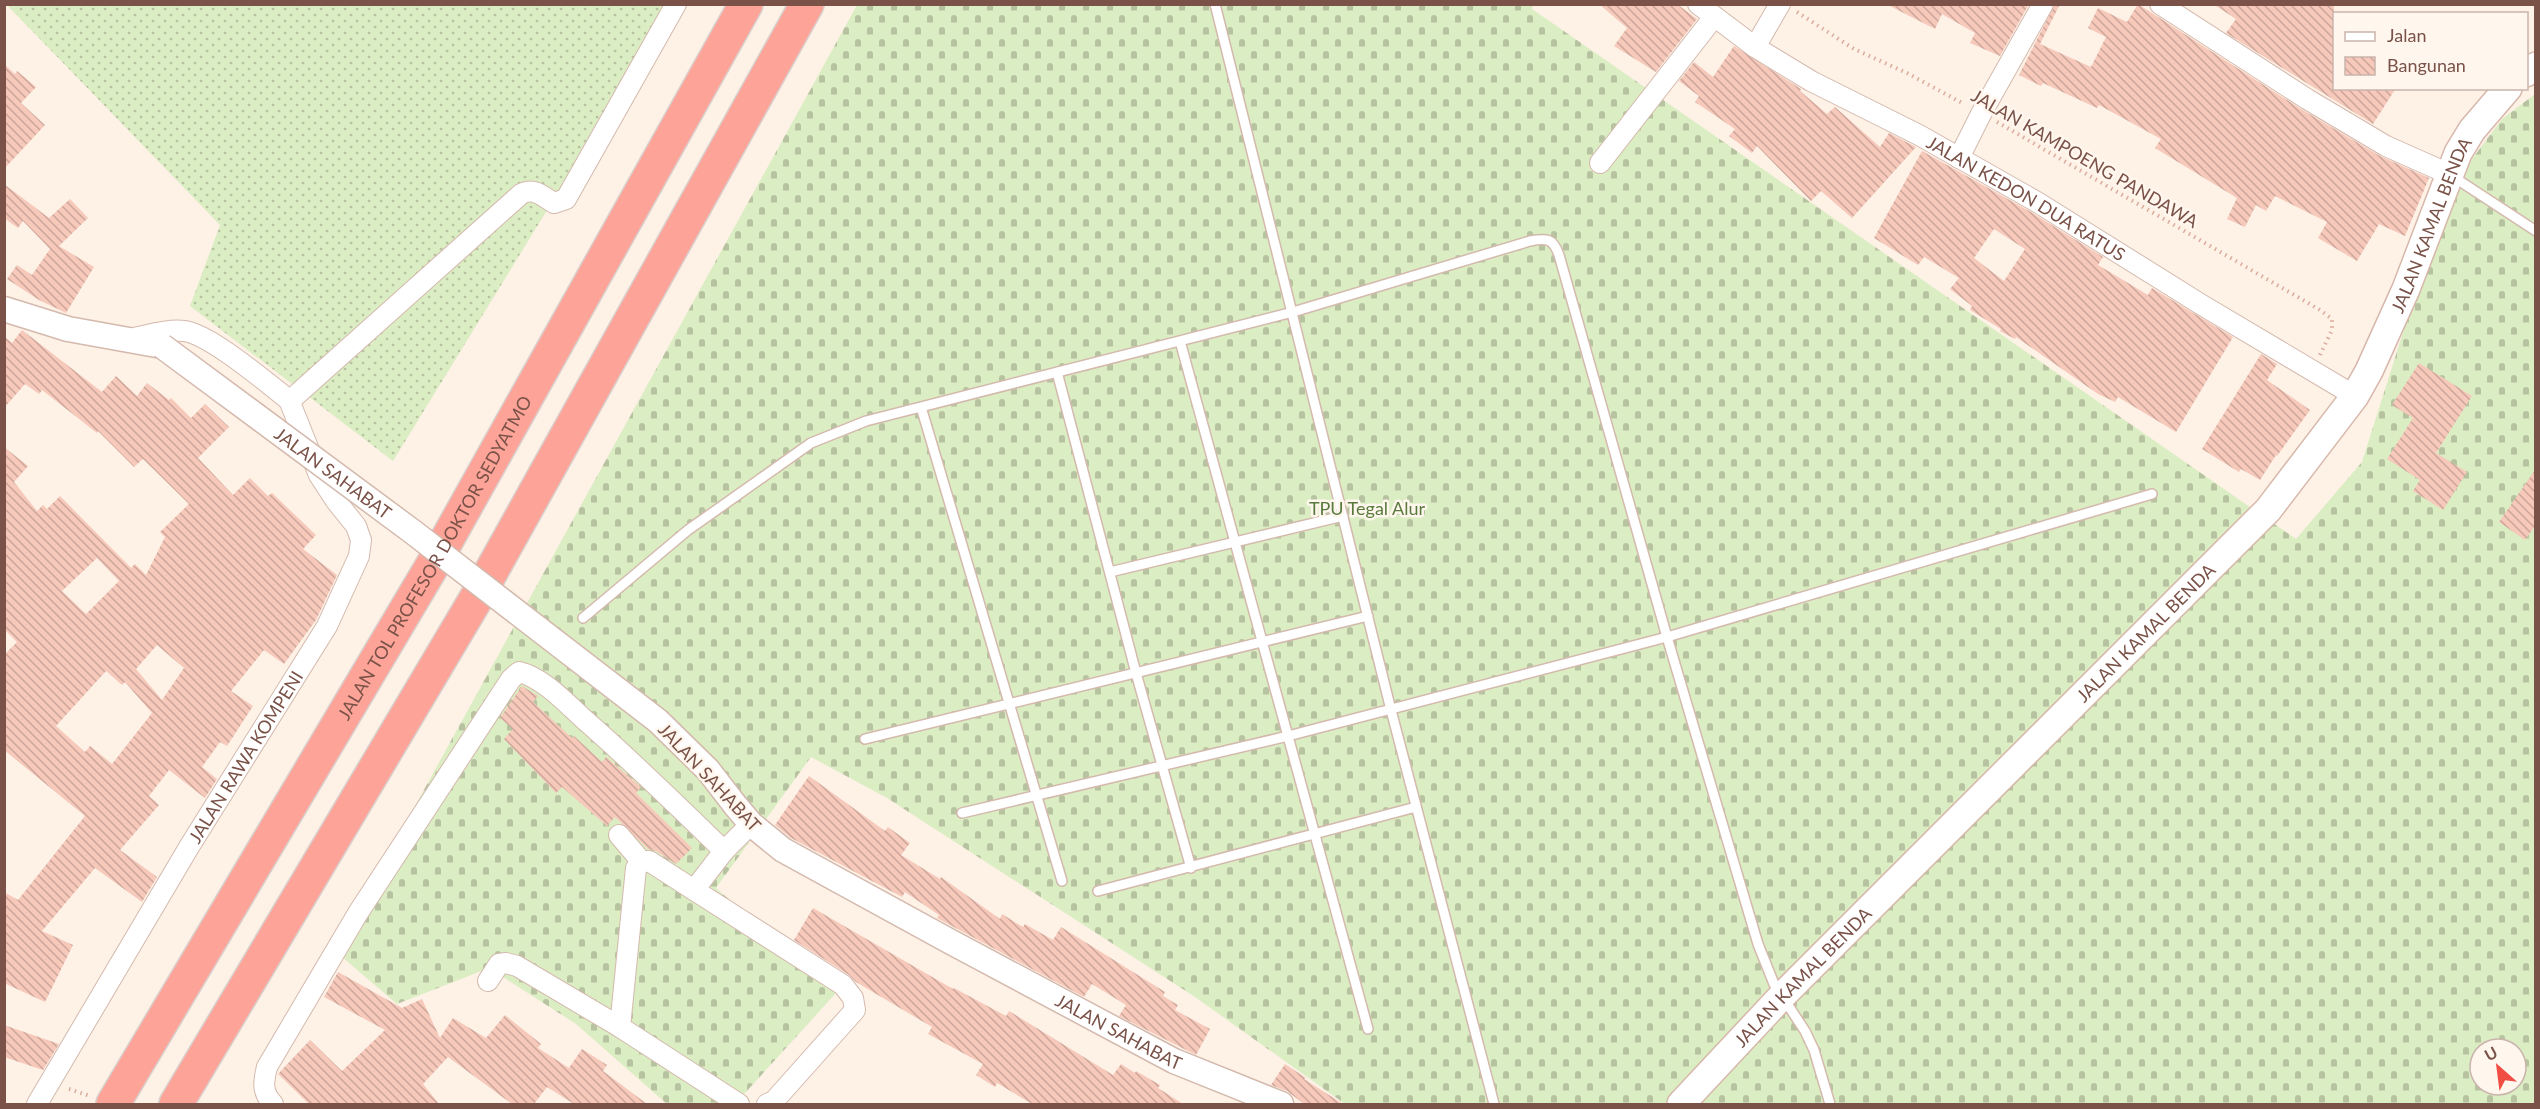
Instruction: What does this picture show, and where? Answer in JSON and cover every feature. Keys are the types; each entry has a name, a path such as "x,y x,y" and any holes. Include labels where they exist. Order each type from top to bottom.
{"highway":[{"name":"JALAN TOL PROFESOR DOKTOR SEDYATMO","path":"106,1102 435,561 746,4"},
{"path":"176,1104 477,597 807,4"}],"main road":[{"name":"JALAN KAMAL BENDA","path":"1681,1104 1787,1004 2268,510 2355,396 2369,371 2406,289 2472,130 2506,90"}],"street":[{"path":"4,309 69,329 132,339 175,331 190,332 229,354 289,400 299,394 521,194 526,191 536,191 554,203 563,202 566,199 676,4"},
{"name":"JALAN KEDON DUA RATUS","path":"1698,4 1755,47 1811,81 1959,158 2037,202 2202,305 2355,396"},
{"path":"1959,158 2043,4"},
{"path":"2160,4 2307,99 2386,146 2452,176"},
{"path":"1755,47 1788,8"},
{"path":"1600,163 1714,16"},
{"name":"JALAN SAHABAT","path":"132,339 162,346 413,532 658,721 708,770 751,824 783,850 1113,1030 1174,1061 1281,1104"},
{"name":"JALAN RAWA KOMPENI","path":"37,1104 196,837 327,626 359,556 361,540 356,526 336,501 320,475 289,400"},
{"path":"269,1100 263,1086 267,1067 358,913 511,679 519,672 531,675 562,699 641,769 724,851"},
{"path":"694,890 724,851 751,824"},
{"path":"619,835 642,862"},
{"path":"620,1027 634,872 642,862 649,861 843,985 853,998 855,1010 774,1101 767,1104"},
{"path":"488,981 499,964 517,966 620,1027 739,1104"}],"lane":[{"path":"1215,4 1391,710 1494,1104"},
{"path":"2452,176 2535,231"},
{"path":"583,618 688,530 810,443 866,421 1293,312 1544,238 1555,243 1667,637 1758,944 1774,984 1805,1031 1814,1050 1830,1104"},
{"path":"1180,341 1368,1029"},
{"path":"1057,372 1136,673 1191,868"},
{"path":"921,407 1062,881"},
{"path":"962,813 1162,768 1667,637 2152,494"},
{"path":"1110,572 1343,516"},
{"path":"865,739 1368,616"},
{"path":"1098,891 1416,807"}],"path":[{"name":"JALAN KAMPOENG PANDAWA","path":"1788,8 1854,49 1907,73 1981,114 2320,310 2332,319 2332,330 2318,358"},
{"path":"63,1087 106,1102"}],"green space":[{"path":"7,5 673,5 393,461 190,306 220,225"},
{"name":"TPU Tegal Alur","path":"857,5 1533,5 1532,9 2296,539 2362,462 2419,282 2460,175 2502,119 2535,94 2535,1104 1345,1104 1195,997 887,798 811,757 716,888 836,993 735,1104 667,1104 576,1024 489,968 397,1004 335,951"}],"building":[{"path":"1599,4 1677,4 1697,19 1656,72 1614,46 1627,28"},
{"path":"1886,4 2029,4 2000,56 1970,43 1975,33 1942,14 1935,29"},
{"path":"2055,4 2060,4 2040,44 2091,67 2106,37 2088,28 2098,8 2127,22 2138,4 2301,109 2380,156 2429,178 2405,236 2379,224 2357,261 2318,238 2327,222 2275,196 2266,211 2256,205 2245,227 2227,219 2237,198 2155,148 2161,139 2099,105 2097,108 2043,83 2041,86 2019,75"},
{"path":"2213,4 2334,4 2333,90 2395,90 2373,124 2226,33 2236,19"},
{"path":"1734,46 1801,89 1800,91 1827,114 1835,107 1880,147 1889,133 1916,147 1852,218 1821,191 1811,201 1757,146 1752,153 1729,136 1735,129 1695,102 1699,96 1679,81 1694,62 1713,77"},
{"path":"4,64 15,74 17,71 36,87 21,103 45,125 4,169"},
{"path":"1922,151 2031,212 2103,257 2098,265 2148,295 2152,288 2233,337 2176,432 2118,397 2115,402 2098,394 2016,337 2015,339 2000,331 2001,329 1970,310 1972,306 1950,289 1959,278 1924,257 1918,265 1874,238","holes":["1994,229 2025,249 2004,281 1974,258"]},
{"path":"4,184 49,218 70,199 88,218 59,246 94,267 66,313 39,300 7,279 17,265 32,275 50,249 23,221 18,228 4,218"},
{"path":"22,330 102,392 116,376 137,396 147,383 169,400 171,398 191,418 205,404 229,427 198,458 233,495 250,478 268,496 272,493 316,535 303,549 337,575 316,620 284,664 264,650 231,691 253,706 227,746 220,742 202,767 217,779 205,798 169,770 149,796 159,805 120,850 157,877 142,902 95,868 42,931 73,945 45,1002 4,983 4,892 18,900 85,816 4,750 4,655 17,642 4,629 4,447 28,466 14,482 37,511 43,505 47,509 60,496 131,568 135,564 146,575 165,537 160,532 189,504 143,459 134,467 98,431 97,433 42,390 39,394 25,384 4,408 4,336 12,343","holes":["97,558 119,581 86,614 62,591","157,645 184,668 162,700 136,669","106,671 122,685 125,682 152,713 112,764 90,746 85,752 56,726"]},
{"path":"2261,354 2277,364 2267,380 2310,410 2260,480 2241,469 2239,472 2202,449"},
{"path":"2419,363 2472,396 2436,453 2467,472 2443,510 2413,491 2420,480 2387,459 2413,418 2392,405"},
{"path":"2535,470 2535,526 2525,540 2499,522"},
{"path":"522,686 538,696 533,702 572,738 574,736 602,762 606,757 641,787 636,793 692,848 676,864 656,851 648,849 615,817 607,826 562,787 556,793 504,739 513,729 500,718"},
{"path":"809,776 885,831 888,827 910,843 901,855 940,879 941,877 1000,919 1002,914 1023,927 1025,924 1053,940 1061,927 1165,992 1163,996 1178,1005 1175,1010 1210,1029 1196,1055 1119,1016 1126,1005 1092,984 1084,997 937,918 939,915 905,892 902,897 791,838 775,825"},
{"path":"813,908 953,989 1006,1016 1009,1011 1113,1075 1121,1064 1135,1073 1136,1071 1160,1085 1158,1088 1183,1104 1032,1104 997,1083 995,1087 976,1075 983,1064 928,1034 932,1027 856,982 849,975 794,940"},
{"path":"338,972 402,1008 422,999 440,1038 453,1018 486,1038 505,1015 541,1044 538,1048 569,1068 582,1049 607,1065 603,1071 647,1104 574,1104 547,1087 534,1104 512,1104 448,1057 423,1084 439,1104 309,1104 278,1074 310,1040 342,1071 385,1030 324,997"},
{"path":"4,1025 59,1044 43,1070 4,1057"},
{"path":"1285,1064 1343,1104 1304,1104 1287,1091 1271,1085"}]}
